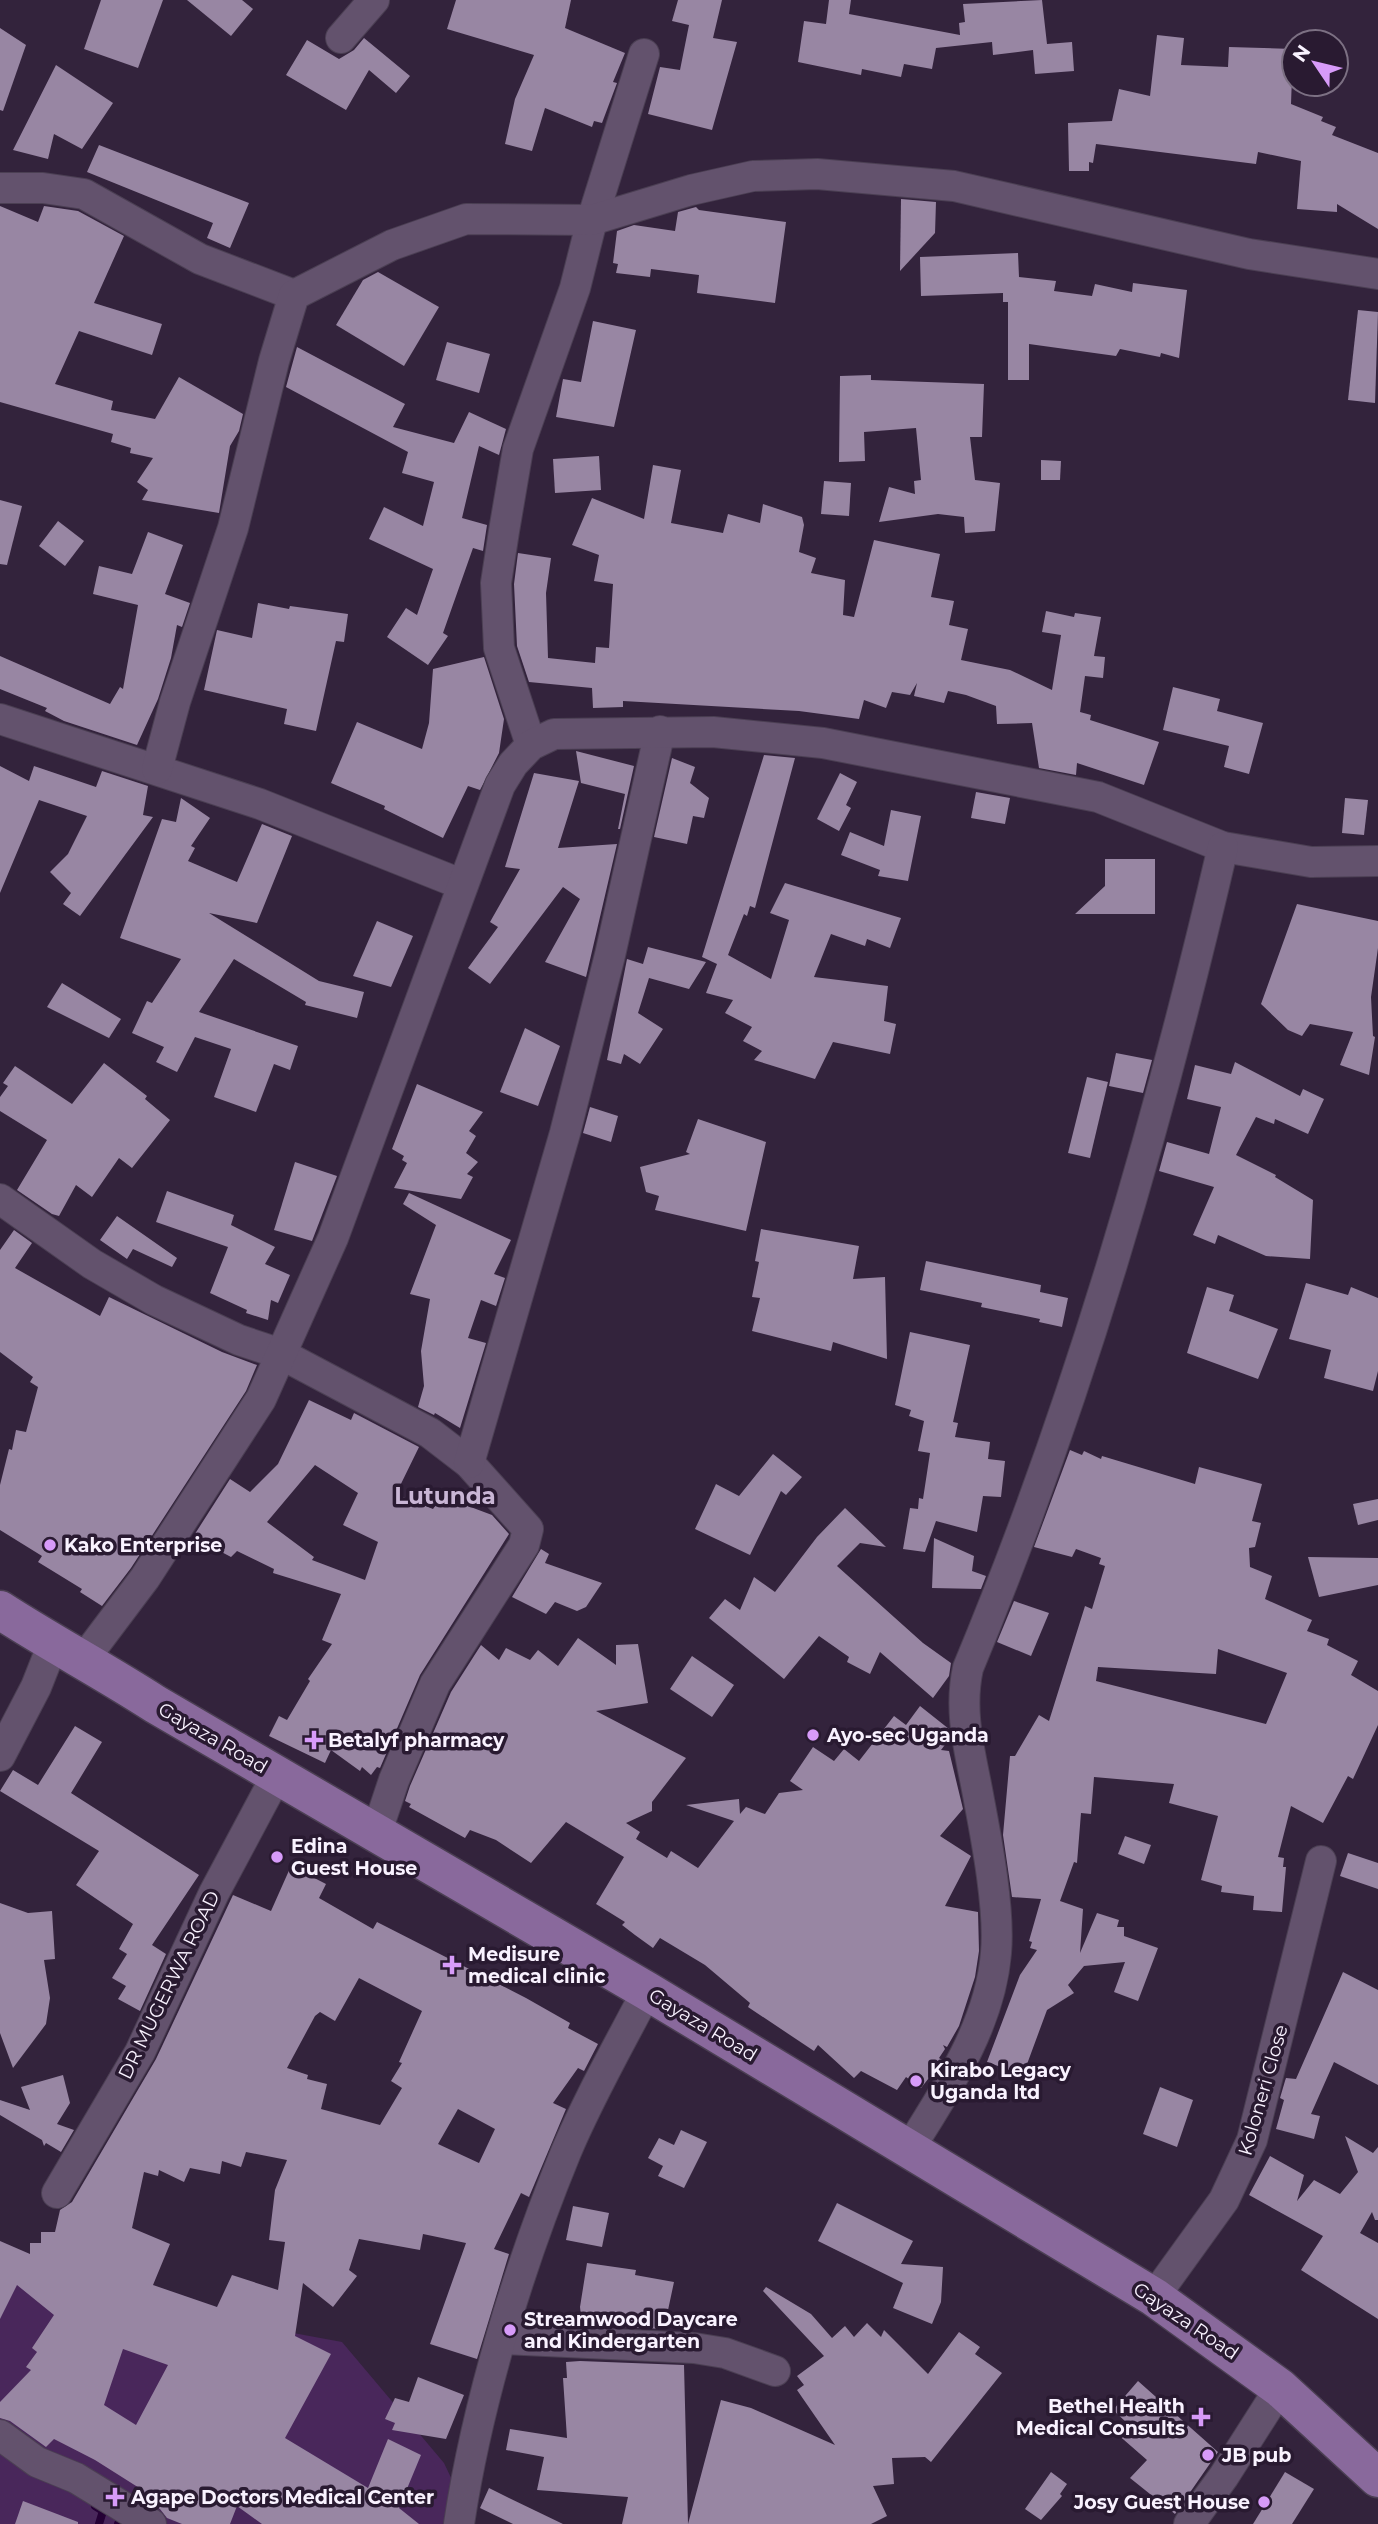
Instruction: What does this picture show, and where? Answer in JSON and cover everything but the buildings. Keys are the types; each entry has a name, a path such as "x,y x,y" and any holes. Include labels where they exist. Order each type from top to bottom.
{"main road":[{"name":"Gayaza Road","path":"0,1610 277,1776 647,1991 908,2151 1154,2297 1280,2388 1378,2478"}],"street":[{"path":"341,38 373,0"},
{"path":"531,745 499,648 495,583 518,449 575,288 592,220 644,54"},
{"path":"158,769 187,663 233,528 274,361 294,295 392,245 466,219 592,220 691,190 753,176 817,174 954,186 1250,254 1378,274"},
{"path":"0,188 43,188 84,194 200,259 294,295"},
{"path":"2,724 158,769 260,804 461,884"},
{"path":"469,1463 565,1133 610,955 660,731"},
{"path":"0,1756 36,1687 145,1578 261,1399 334,1238 461,884 500,785 513,764 531,745 555,734 660,731 713,732 823,743 1098,797 1223,847 1311,862 1378,861"},
{"path":"908,2151 954,2077 976,2028 988,1993 996,1952 990,1872 966,1738 963,1688 968,1668 1013,1558 1067,1406 1187,1002 1223,847"},
{"path":"1,1201 92,1264 154,1300 239,1340 281,1354 430,1433 469,1463 528,1529 524,1545 435,1684 394,1780 376,1834"},
{"name":"DR MUGERWA ROAD","path":"57,2193 140,2052 214,1893 277,1776"},
{"name":"Koloneri Close","path":"1154,2297 1224,2200 1252,2140 1321,1861"},
{"path":"459,2524 474,2444 526,2260 566,2153 647,1991"},
{"path":"503,2339 694,2348 725,2353 775,2371"},
{"path":"1189,2524 1224,2476 1280,2388"},
{"path":"2,2442 37,2462 76,2477 110,2513 150,2524"}],"shaded area":[{"path":"0,2243 43,2287 342,2342 444,2463 473,2524 0,2524"}],"waterway":[{"path":"95,2506 103,2511 99,2524"}],"place":[{"name":"Kako Enterprise","path":"50,1545"},
{"name":"Ayo-sec Uganda","path":"813,1735"},
{"name":"Betalyf pharmacy","path":"314,1740"},
{"name":"Edina Guest House","path":"277,1857"},
{"name":"Medisure medical clinic","path":"452,1965"},
{"name":"Kirabo Legacy Uganda ltd","path":"916,2081"},
{"name":"Streamwood Daycare and Kindergarten","path":"510,2330"},
{"name":"Bethel Health Medical Consults","path":"1201,2417"},
{"name":"JB pub","path":"1208,2455"},
{"name":"Agape Doctors Medical Center","path":"115,2497"},
{"name":"Josy Guest House","path":"1264,2502"}],"district":[{"name":"Lutunda","path":"445,1496"}]}
